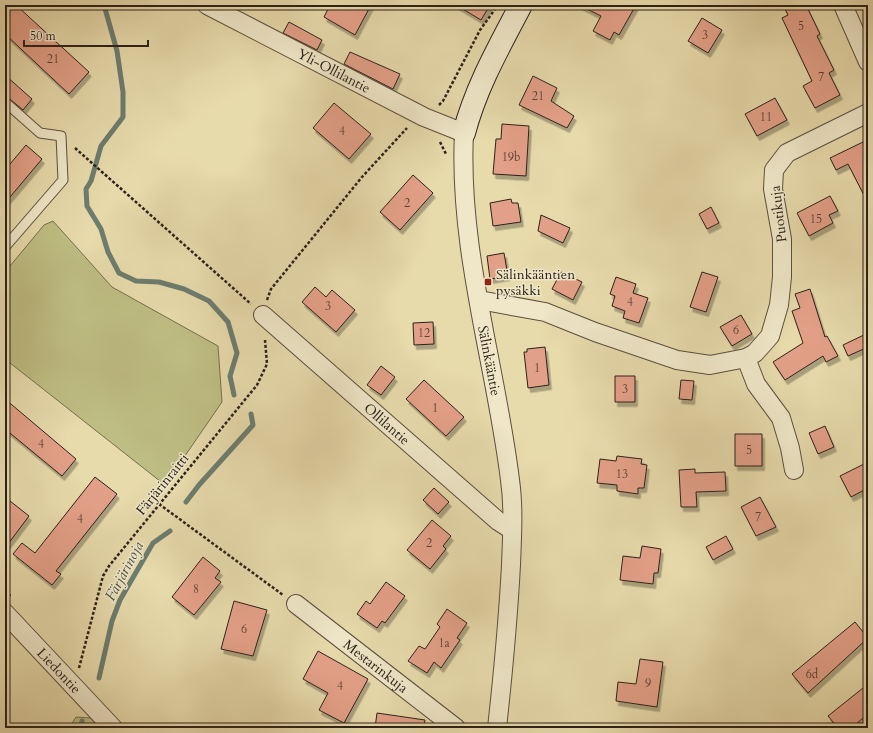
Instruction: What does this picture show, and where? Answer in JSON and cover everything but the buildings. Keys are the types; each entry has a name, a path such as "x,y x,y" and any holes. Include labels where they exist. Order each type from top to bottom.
{"street":[{"name":"Yli-Ollilantie","path":"207,5 424,117 464,133"},
{"name":"Sälinkääntie","path":"497,728 508,633 512,530 511,481 465,211 462,164 464,133 472,105 483,77 521,5"},
{"path":"843,5 868,62"},
{"name":"Puotikuja","path":"479,300 545,312 595,332 677,360 710,365 746,358 754,353 770,336 779,304 782,277 782,239 773,189 774,170 787,153 868,113"},
{"name":"Ollilantie","path":"263,315 498,521 512,530"},
{"path":"746,358 756,384 781,418 790,448 794,470"},
{"name":"Mestarinkuja","path":"296,604 456,728"},
{"name":"Liedontie","path":"5,612 113,728"}],"lane":[{"path":"5,102 40,133 61,136 63,180 5,247"}],"path":[{"path":"86,158 263,315 271,289 362,177 407,128 424,117 443,101 480,30 498,5"},
{"path":"424,117 449,158"},
{"name":"Färjärinraitti","path":"78,674 103,576 109,566 257,385 267,364 263,315"},
{"path":"159,504 296,604"}],"shaded area":[{"path":"53,221 112,287 218,346 222,402 165,485 5,359 5,272 44,225"},
{"path":"76,717 91,718 101,728 69,728"}],"waterway":[{"name":"Färjärinoja","path":"104,5 117,51 123,92 123,117 101,146 91,181 86,189 87,206 101,229 108,252 119,273 136,281 159,282 184,289 209,301 228,322 237,353 230,376 234,395"},
{"name":"Färjärinoja","path":"186,502 199,485 253,425 251,414"},
{"name":"Färjärinoja","path":"99,678 112,621 120,600 153,543 170,531"},
{"name":"Färjärinoja","path":"81,728 82,721"}],"place":[{"name":"Sälinkääntien pysäkki","path":"488,282"}]}
